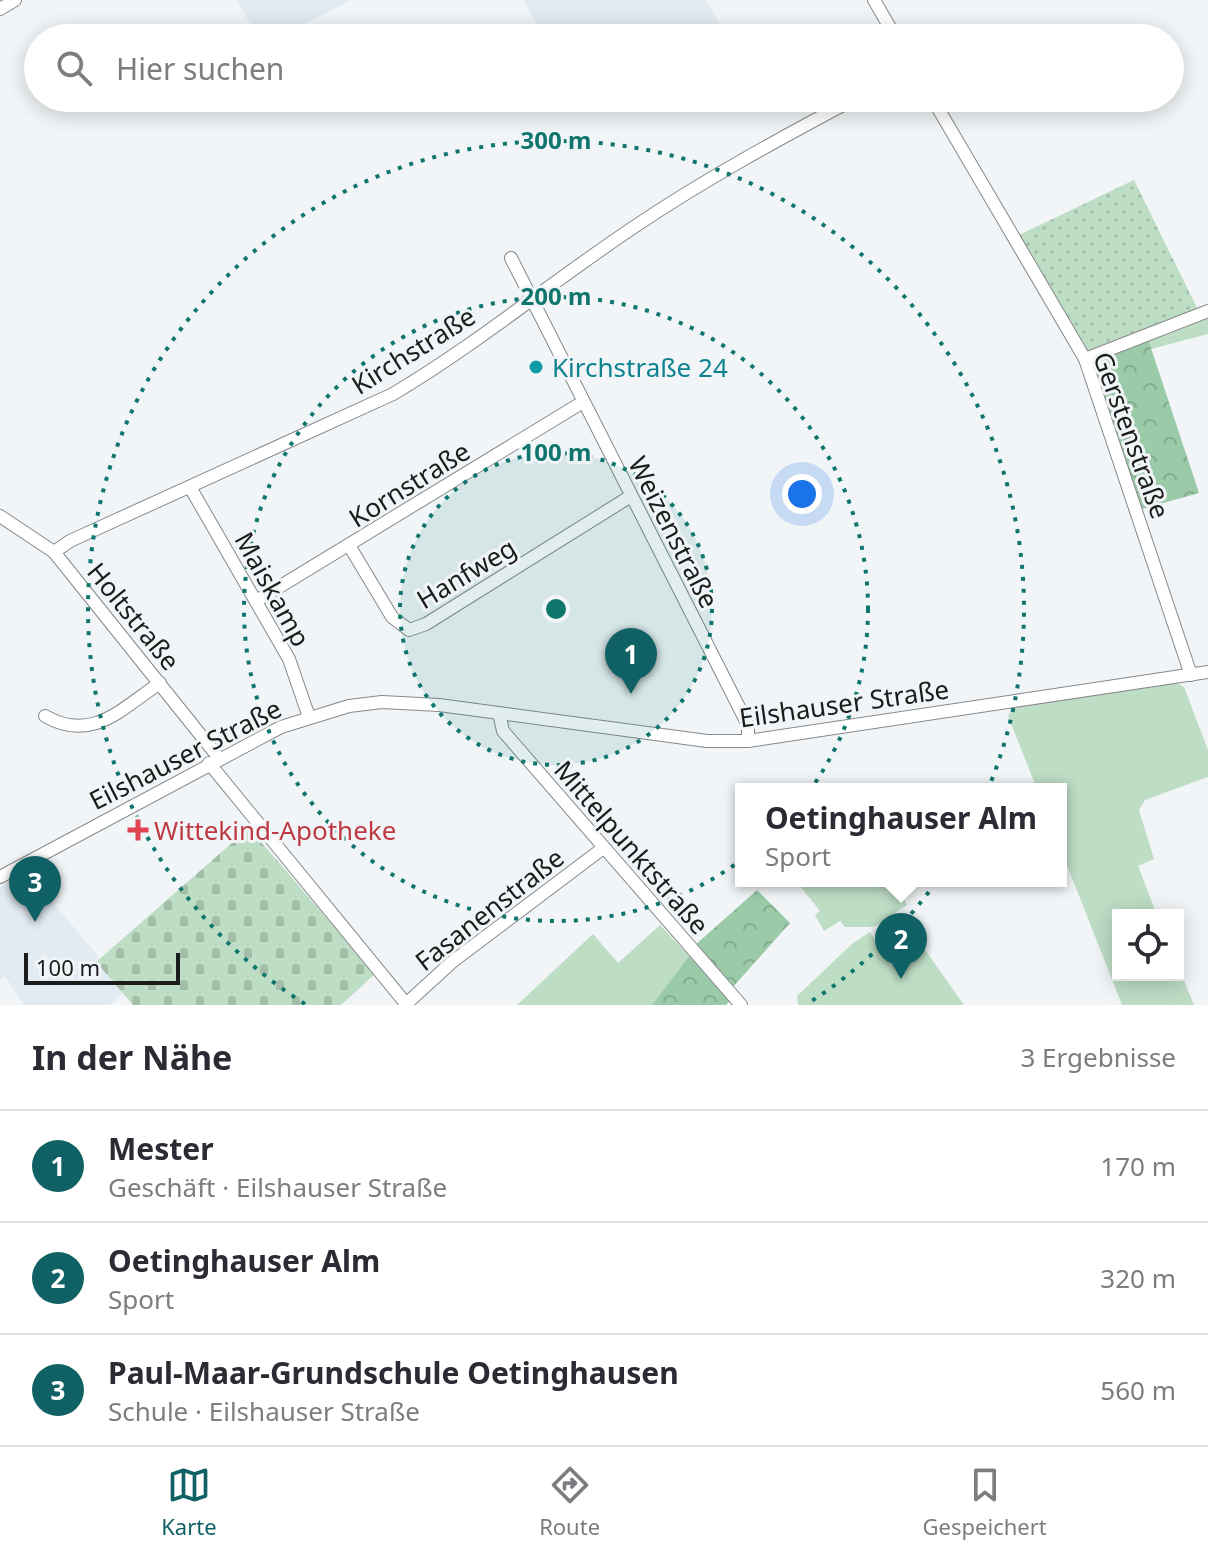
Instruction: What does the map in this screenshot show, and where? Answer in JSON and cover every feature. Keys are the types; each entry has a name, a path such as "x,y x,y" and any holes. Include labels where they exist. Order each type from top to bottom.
{"street":[{"path":"0,9 15,0"},
{"path":"874,0 888,24"},
{"name":"Kirchstraße","path":"54,552 70,541 393,394 434,369 703,183 831,112"},
{"name":"Gerstenstraße","path":"940,112 1085,359 1191,675"},
{"name":"Weizenstraße","path":"511,258 748,725 748,741"},
{"path":"1085,359 1208,311"},
{"name":"Kornstraße","path":"256,601 350,547 583,402"},
{"name":"Maiskamp","path":"190,487 289,659 309,717"},
{"name":"Hanfweg","path":"350,547 392,617 409,630 426,624 631,496"},
{"name":"Holtstraße","path":"0,516 54,552 160,683 214,761 406,1005"},
{"name":"Eilshauser Straße","path":"0,877 214,761 309,717 382,702 439,705 707,741 748,741 1208,672"},
{"path":"45,716 68,727 87,727 160,683"},
{"name":"Mittelpunktstraße","path":"499,713 503,731 602,849 741,1005"},
{"name":"Fasanenstraße","path":"406,1005 452,962 602,849"}],"shaded area":[{"path":"237,0 351,0 304,24 250,24"},
{"path":"524,0 706,0 719,24 537,24"},
{"path":"28,873 98,956 96,963 123,993 110,1005 24,1005 5,976 0,979 0,887"}],"green space":[{"path":"1134,180 1198,310 1088,352 1019,235"},
{"path":"1208,317 1208,334 1151,349 1148,339"},
{"path":"1148,339 1199,493 1142,509 1093,362"},
{"path":"1177,683 1184,687 1208,750 1208,777 1145,800 1139,810 1154,859 1138,866 1155,909 1112,909 1112,980 1067,865 1067,783 1035,783 1008,716 1012,709"},
{"path":"249,828 375,974 341,1005 133,1005 96,962"},
{"path":"801,887 898,887 907,905 874,927 845,927 840,921 824,931 815,915 820,911"},
{"path":"757,890 790,923 732,988 693,947"},
{"path":"660,925 689,956 652,1005 517,1005 593,934 618,963"},
{"path":"870,932 886,956 916,937 964,1005 798,1005 797,996 853,943"},
{"path":"689,956 730,1001 726,1005 652,1005"},
{"path":"1113,981 1184,981 1194,1005 1122,1005"}],"place":[{"name":"Kirchstraße 24","path":"536,367"},
{"name":"Mester","path":"631,694"},
{"name":"Wittekind-Apotheke","path":"138,830"},
{"name":"Paul-Maar-Grundschule Oetinghausen","path":"35,922"},
{"name":"Oetinghauser Alm","path":"901,979"}]}
